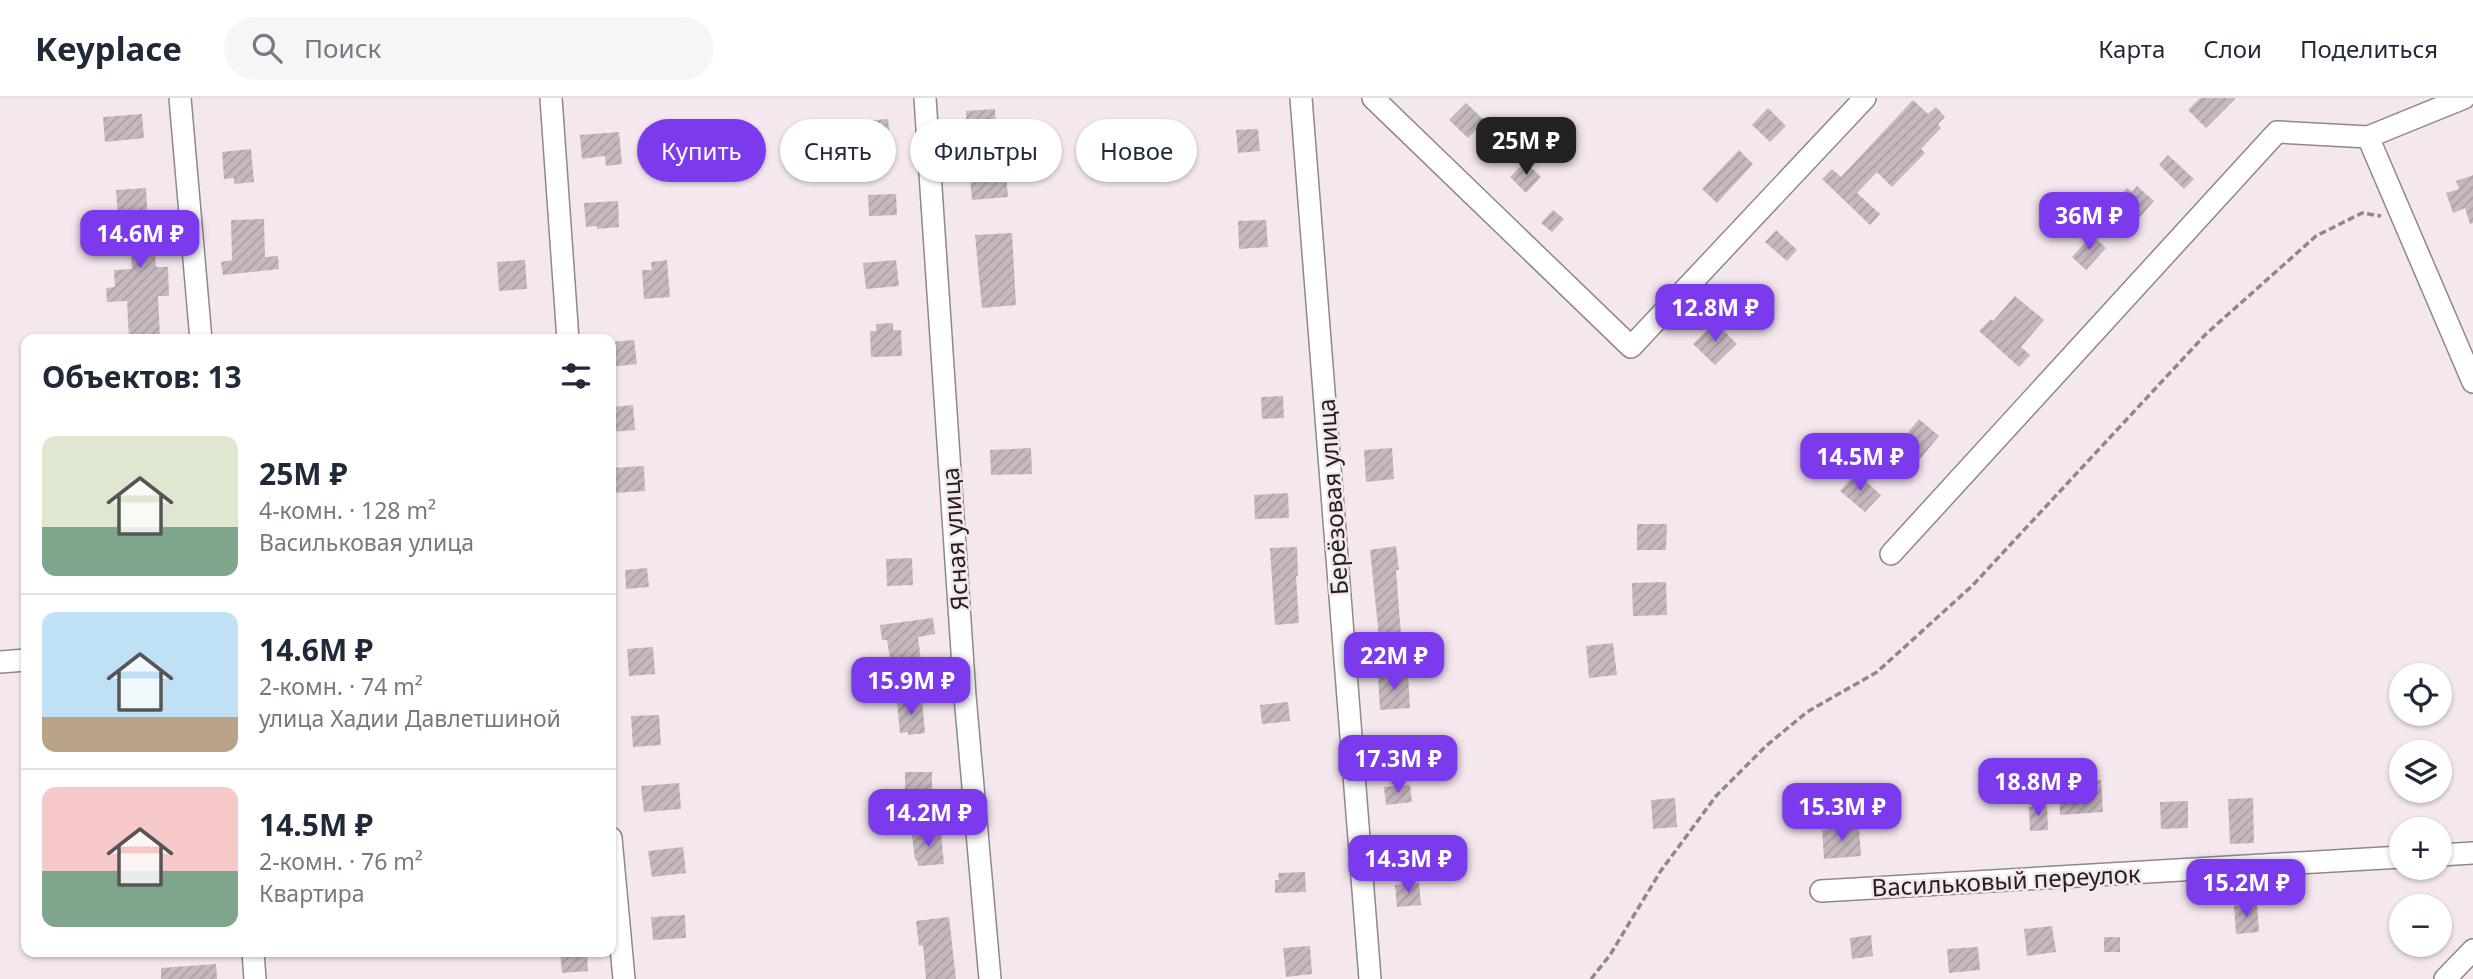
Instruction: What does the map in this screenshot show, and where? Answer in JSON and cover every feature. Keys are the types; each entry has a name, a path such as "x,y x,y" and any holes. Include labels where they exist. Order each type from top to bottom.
{"street":[{"path":"180,98 200,334"},
{"path":"551,98 568,334"},
{"name":"Ясная улица","path":"925,98 964,682 990,979"},
{"name":"Берёзовая улица","path":"1301,98 1370,979"},
{"path":"1373,98 1631,347 1865,98"},
{"path":"1891,554 2277,132 2368,137 2464,98"},
{"path":"2368,137 2473,382"},
{"path":"0,662 21,660"},
{"path":"2452,854 2473,853"},
{"name":"Васильковый переулок","path":"1821,891 2389,858"},
{"path":"616,892 624,979"},
{"path":"2445,979 2473,950"},
{"path":"253,957 255,979"}],"path":[{"path":"1591,979 1610,955 1660,872 1716,796 1766,746 1807,712 1877,673 1972,586 2206,334 2316,236 2362,213 2404,221"}],"building":[{"path":"2200,98 2236,98 2206,128 2188,110"},
{"path":"1913,100 1928,114 1936,107 1945,117 1938,124 1941,128 1921,149 1925,153 1892,187 1877,172 1857,193 1880,214 1870,225 1822,179 1832,169 1841,177"},
{"path":"1466,103 1485,121 1468,138 1449,120"},
{"path":"1768,108 1786,126 1770,142 1752,125"},
{"path":"995,109 995,119 966,119 966,111"},
{"path":"142,114 144,138 105,142 103,117"},
{"path":"1258,129 1260,151 1238,153 1236,130"},
{"path":"619,132 622,164 606,166 605,156 582,159 580,135"},
{"path":"251,149 254,182 234,184 234,178 224,179 222,152"},
{"path":"1739,150 1753,164 1717,203 1702,189"},
{"path":"2168,155 2194,179 2184,189 2159,165"},
{"path":"1525,162 1541,177 1526,193 1510,177"},
{"path":"2473,175 2473,223 2470,224 2465,208 2453,213 2446,193 2459,189 2456,181"},
{"path":"970,182 1007,182 1008,197 972,200"},
{"path":"2137,186 2154,201 2138,219 2116,200 2127,188 2132,192"},
{"path":"146,188 148,225 153,224 156,267 168,267 169,296 158,296 160,334 129,334 127,301 107,302 106,288 115,287 114,270 132,269 129,214 118,215 116,190"},
{"path":"896,194 897,215 869,216 868,195"},
{"path":"618,201 619,227 586,227 584,203"},
{"path":"1553,210 1564,219 1552,232 1541,223"},
{"path":"264,219 265,257 278,256 279,269 223,275 221,262 232,260 231,220"},
{"path":"1266,220 1268,247 1239,249 1238,221"},
{"path":"1776,230 1797,250 1787,261 1765,242"},
{"path":"1012,233 1016,305 982,308 975,235"},
{"path":"2092,235 2106,248 2086,270 2072,257"},
{"path":"525,260 527,289 499,291 497,262"},
{"path":"667,260 670,297 644,299 642,270 652,270 651,262"},
{"path":"896,260 899,286 866,289 863,263"},
{"path":"1725,284 1746,305 1735,316 1714,296"},
{"path":"2015,296 2044,320 2021,347 2030,355 2019,367 1979,331 1991,319 1993,321"},
{"path":"1715,322 1737,344 1715,365 1693,344"},
{"path":"893,323 893,330 901,330 902,356 871,357 870,331 876,331 876,324"},
{"path":"634,340 637,364 616,366 616,342"},
{"path":"1283,396 1284,418 1262,419 1261,397"},
{"path":"633,405 635,430 616,432 616,407"},
{"path":"1919,419 1939,436 1919,460 1899,443"},
{"path":"1031,448 1032,474 991,475 990,450"},
{"path":"1392,448 1394,479 1366,482 1364,450"},
{"path":"644,466 645,491 616,493 616,468"},
{"path":"1856,473 1881,495 1865,512 1840,491"},
{"path":"1288,493 1289,518 1255,519 1254,495"},
{"path":"1637,524 1667,524 1666,550 1637,550"},
{"path":"1396,546 1401,635 1379,637 1370,550"},
{"path":"1297,547 1299,623 1275,625 1270,548"},
{"path":"912,558 913,585 887,586 886,559"},
{"path":"647,568 649,587 626,589 625,570"},
{"path":"1666,582 1667,615 1633,616 1632,583"},
{"path":"933,618 935,634 918,637 921,661 891,665 887,640 882,640 880,625"},
{"path":"1613,643 1617,675 1589,678 1586,646"},
{"path":"653,647 655,674 629,676 627,649"},
{"path":"1408,675 1410,708 1380,710 1378,677"},
{"path":"922,699 925,733 900,733 897,702"},
{"path":"1288,702 1290,721 1262,724 1260,705"},
{"path":"659,715 661,745 633,747 631,716"},
{"path":"1443,742 1446,768 1417,771 1414,745"},
{"path":"905,772 932,772 932,801 905,801"},
{"path":"2101,780 2103,812 2060,815 2059,783"},
{"path":"679,783 681,809 644,812 641,786"},
{"path":"1410,785 1412,802 1386,805 1384,787"},
{"path":"1675,798 1677,827 1653,829 1651,800"},
{"path":"2253,798 2254,843 2230,844 2228,799"},
{"path":"2188,801 2188,828 2161,829 2160,802"},
{"path":"2047,806 2048,830 2030,831 2029,807"},
{"path":"1859,827 1861,856 1824,859 1822,830"},
{"path":"941,833 944,864 918,866 912,835"},
{"path":"683,847 686,873 652,877 648,851"},
{"path":"1305,872 1306,892 1275,893 1278,873"},
{"path":"1419,883 1421,905 1397,907 1395,885"},
{"path":"2257,904 2259,932 2236,934 2234,906"},
{"path":"685,915 686,938 653,940 651,917"},
{"path":"949,917 956,979 926,979 923,945 919,946 916,921"},
{"path":"2052,926 2056,952 2027,956 2024,929"},
{"path":"1871,935 1873,956 1852,959 1850,938"},
{"path":"2104,937 2120,937 2120,952 2104,952"},
{"path":"1310,946 1312,974 1286,977 1283,948"},
{"path":"1978,947 1980,970 1949,973 1947,949"},
{"path":"560,957 587,957 588,971 562,973"},
{"path":"216,964 217,979 161,979 161,968"}]}
